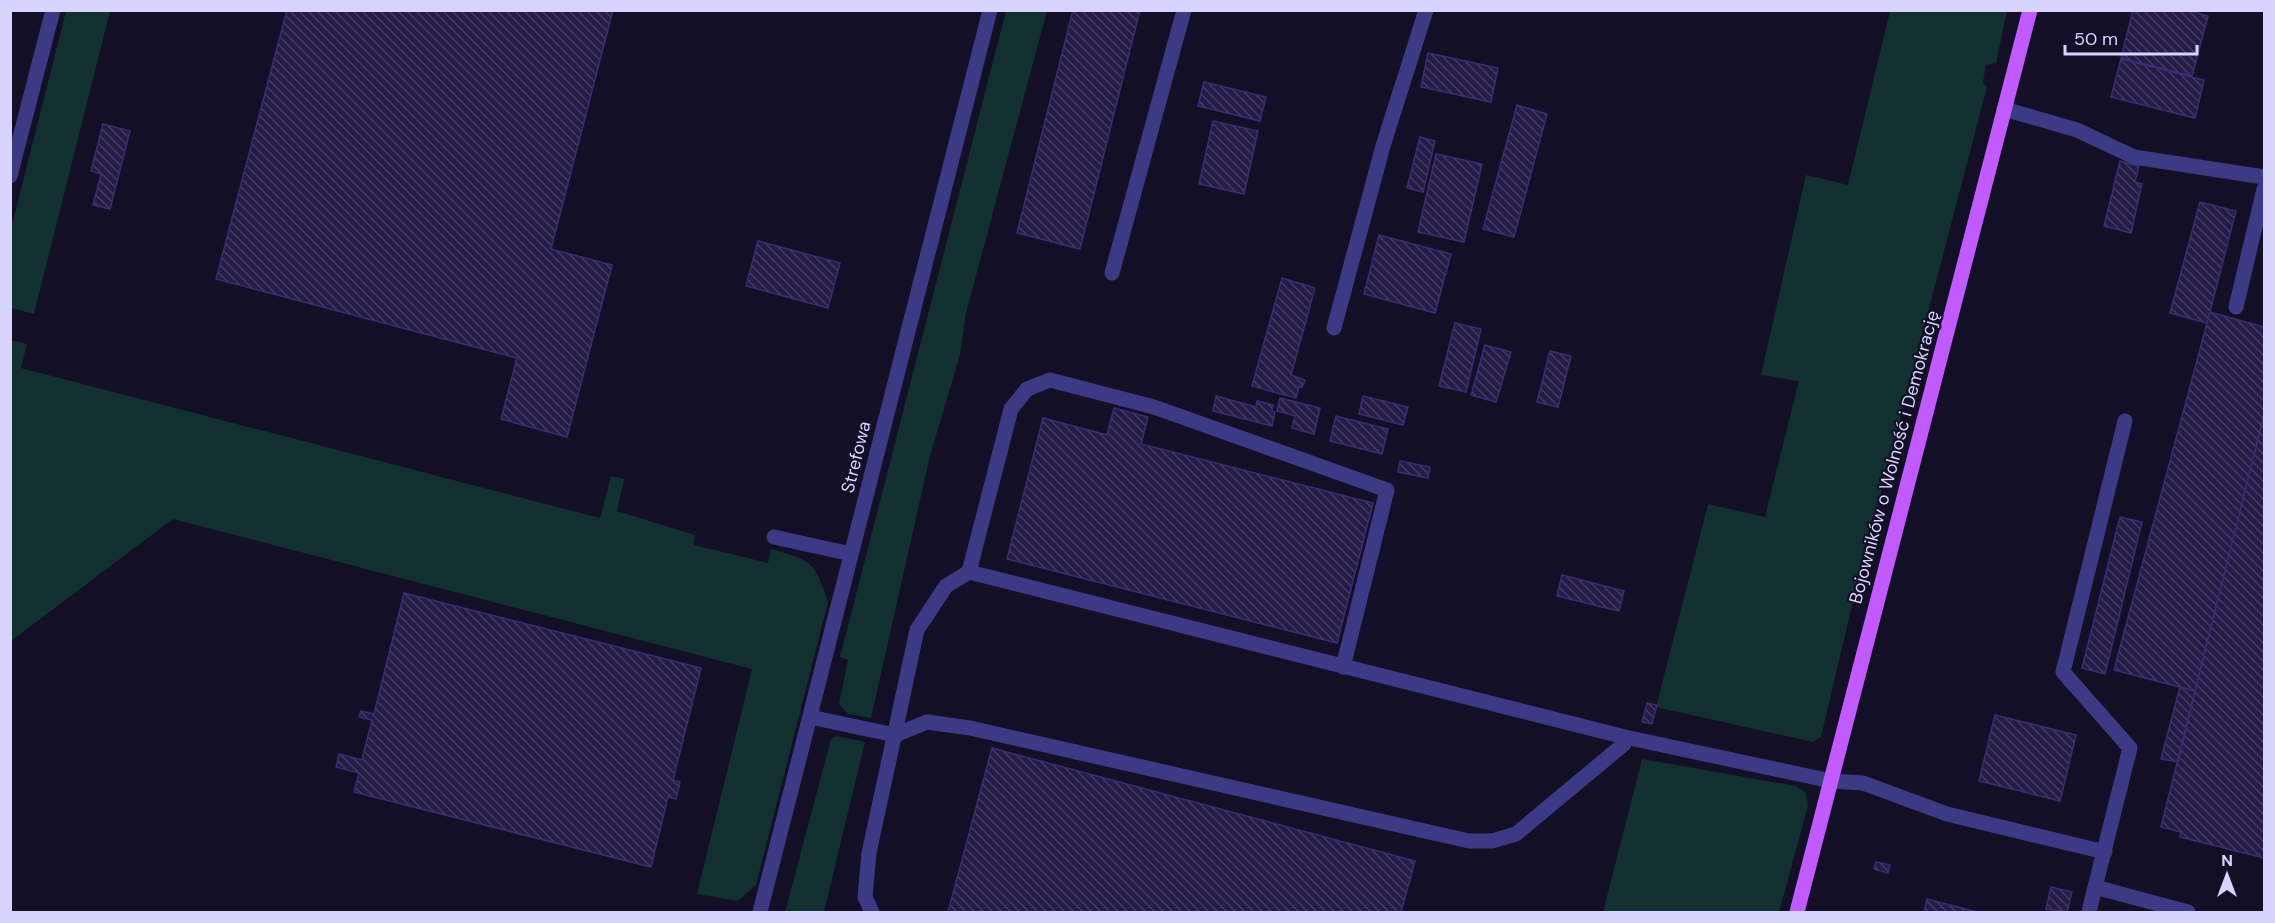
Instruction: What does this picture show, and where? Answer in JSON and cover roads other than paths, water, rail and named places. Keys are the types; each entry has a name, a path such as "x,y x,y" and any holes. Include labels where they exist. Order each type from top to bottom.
{"main road":[{"name":"Bojowników o Wolność i Demokrację","path":"1797,912 2030,10"}],"street":[{"path":"10,176 53,10"},
{"name":"Strefowa","path":"760,912 990,10"},
{"path":"1112,273 1184,10"},
{"path":"1334,328 1383,146 1426,10"},
{"path":"2004,109 2078,130 2134,157 2265,177"},
{"path":"2236,308 2265,189"},
{"path":"872,912 865,897 869,853 917,630 946,586 969,572 1011,408 1027,389 1050,380 1154,407 1387,490 1343,667"},
{"path":"2089,912 2130,748 2063,672 2125,421"},
{"path":"774,537 851,554"},
{"path":"969,572 1625,738 1831,781 1863,783 1947,814 2105,852"},
{"path":"810,717 895,735 927,722 970,728 1469,842 1492,841 1516,834 1624,744 1625,738"},
{"path":"2095,888 2188,912"}]}
